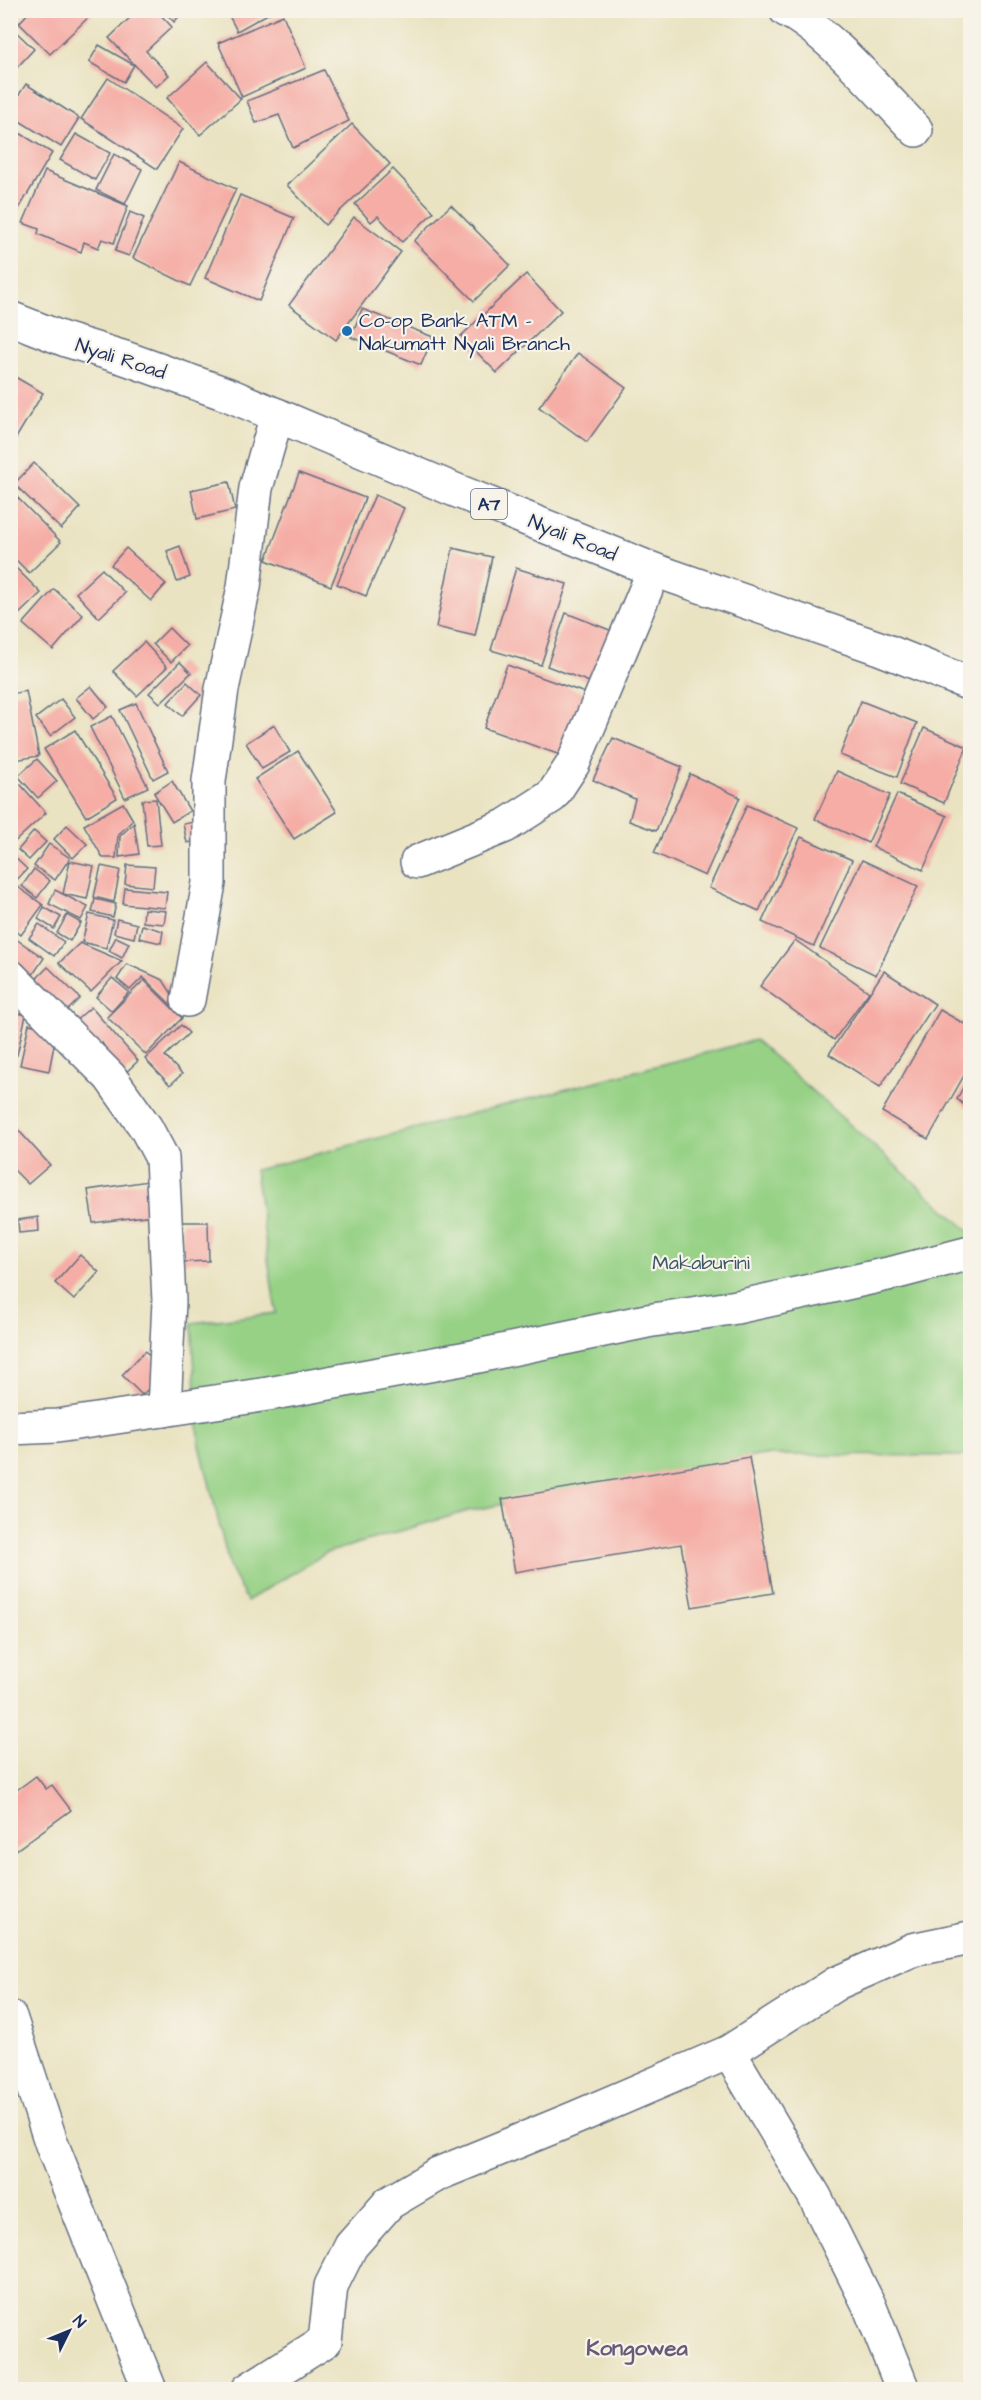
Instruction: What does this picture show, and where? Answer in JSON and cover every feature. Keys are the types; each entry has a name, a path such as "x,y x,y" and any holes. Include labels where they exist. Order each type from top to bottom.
{"main road":[{"path":"786,10 831,44 916,130"},
{"name":"Nyali Road","path":"10,318 66,340 156,369 277,415 654,570 879,648 970,684"},
{"path":"188,1000 209,884 209,782 222,689 244,588 256,488 277,415"},
{"path":"417,862 505,826 552,796 573,764 654,570"},
{"path":"10,976 110,1077 146,1128 162,1158 166,1201 169,1301 164,1410"},
{"path":"10,1428 57,1426 164,1410 473,1357 647,1321 737,1307 897,1272 970,1253"},
{"path":"248,2390 325,2342 330,2286 351,2246 389,2203 438,2174 729,2052 837,1983 912,1950 970,1938"},
{"path":"10,2017 52,2145 150,2390"},
{"path":"729,2052 815,2197 869,2305 903,2390"}],"green space":[{"name":"Makaburini","path":"755,1040 970,1232 970,1448 966,1456 763,1455 468,1511 326,1553 247,1601 230,1569 199,1441 192,1323 276,1313 255,1170"}],"building":[{"path":"31,10 89,10 92,14 50,54 19,23"},
{"path":"138,10 156,10 172,27 146,51 169,75 156,87 109,38"},
{"path":"163,10 185,10 174,22"},
{"path":"226,10 275,10 237,31"},
{"path":"283,15 306,68 242,97 218,43"},
{"path":"10,26 34,49 10,75"},
{"path":"99,45 134,65 124,82 89,62"},
{"path":"207,62 241,99 200,135 167,98"},
{"path":"324,70 349,121 293,148 279,115 256,123 247,101"},
{"path":"108,78 183,129 157,169 81,119"},
{"path":"26,84 79,118 61,147 10,115 10,108"},
{"path":"352,124 390,164 325,225 287,185"},
{"path":"15,130 52,153 14,217 10,215 10,138"},
{"path":"76,134 110,153 95,180 60,160"},
{"path":"114,154 142,169 125,204 96,190"},
{"path":"179,162 236,189 190,286 133,258"},
{"path":"393,169 434,212 402,242 378,216 371,222 355,204"},
{"path":"45,171 128,206 114,243 102,239 98,248 84,242 81,252 38,234 39,229 23,223"},
{"path":"240,195 294,218 259,301 205,278"},
{"path":"451,205 510,265 474,301 414,241"},
{"path":"130,212 144,218 129,256 115,251"},
{"path":"354,217 401,252 336,340 289,305"},
{"path":"526,274 561,311 497,373 461,336"},
{"path":"362,309 433,337 421,365 351,337"},
{"path":"578,353 626,388 587,442 539,407"},
{"path":"10,374 43,393 10,448"},
{"path":"34,463 80,508 61,529 14,484"},
{"path":"299,473 365,498 331,586 266,560"},
{"path":"229,482 235,510 197,519 191,490"},
{"path":"10,490 61,542 29,573 10,554"},
{"path":"375,495 404,508 366,596 337,584"},
{"path":"180,546 190,577 177,582 167,551"},
{"path":"126,548 166,584 151,601 111,565"},
{"path":"453,548 492,557 475,636 436,627"},
{"path":"10,562 41,593 16,617 10,611"},
{"path":"516,568 567,584 541,665 491,650"},
{"path":"102,569 125,593 99,618 76,593"},
{"path":"54,589 83,615 53,650 23,624"},
{"path":"566,613 620,634 600,686 547,666"},
{"path":"169,628 187,646 171,662 153,644"},
{"path":"144,642 167,667 137,696 113,671"},
{"path":"180,662 191,673 160,703 149,693"},
{"path":"507,665 585,693 563,756 484,728"},
{"path":"187,682 201,695 182,716 168,703"},
{"path":"91,686 108,707 93,719 76,698"},
{"path":"26,691 39,756 15,760 10,737 10,694"},
{"path":"61,699 75,717 50,736 36,718"},
{"path":"861,701 917,723 897,777 840,755"},
{"path":"136,703 168,771 153,779 120,710"},
{"path":"112,716 148,787 125,798 90,727"},
{"path":"274,725 290,752 262,769 246,743"},
{"path":"924,728 967,747 944,803 900,784"},
{"path":"75,730 117,798 86,817 44,749"},
{"path":"613,738 682,767 656,831 629,821 635,799 593,780"},
{"path":"298,751 337,812 294,839 255,779"},
{"path":"37,759 57,781 38,798 18,776"},
{"path":"837,771 890,795 868,843 815,819"},
{"path":"690,774 740,797 705,876 654,853"},
{"path":"172,781 190,811 172,822 154,793"},
{"path":"20,784 46,813 10,846 10,793"},
{"path":"897,794 947,816 923,870 873,847"},
{"path":"156,799 161,845 147,846 142,800"},
{"path":"123,803 133,820 118,835 116,858 103,858 84,825"},
{"path":"747,805 798,828 759,911 709,888"},
{"path":"194,822 198,841 187,843 183,824"},
{"path":"134,823 139,854 119,857 120,836"},
{"path":"67,825 87,844 73,858 54,839"},
{"path":"34,831 46,842 29,860 18,850"},
{"path":"801,837 852,860 814,946 762,922"},
{"path":"49,844 70,858 55,880 34,866"},
{"path":"10,853 27,869 12,885 10,883"},
{"path":"862,860 918,886 876,975 820,948"},
{"path":"70,861 94,866 87,899 63,894"},
{"path":"127,865 155,867 153,887 125,884"},
{"path":"101,866 120,870 114,902 94,897"},
{"path":"34,869 50,881 37,898 22,886"},
{"path":"18,887 43,905 21,935 10,928 10,896"},
{"path":"125,888 167,892 165,908 123,904"},
{"path":"55,890 88,907 81,920 49,904"},
{"path":"95,899 116,904 113,917 92,912"},
{"path":"44,907 61,917 54,929 38,919"},
{"path":"144,909 166,911 164,924 143,922"},
{"path":"89,914 113,920 106,948 82,942"},
{"path":"67,915 81,923 70,941 57,933"},
{"path":"117,919 137,924 134,938 114,933"},
{"path":"39,924 64,942 54,956 29,938"},
{"path":"142,925 163,931 161,943 139,938"},
{"path":"10,935 44,958 30,979 10,966"},
{"path":"116,937 129,943 122,958 109,951"},
{"path":"795,940 869,992 834,1040 760,986"},
{"path":"80,943 122,961 91,992 59,963"},
{"path":"127,964 163,980 178,1003 174,1008 143,977 130,990 117,979"},
{"path":"48,967 80,998 62,1016 30,985"},
{"path":"884,971 935,1004 880,1087 829,1054"},
{"path":"112,978 129,992 112,1011 96,997"},
{"path":"144,980 182,1018 146,1055 107,1017"},
{"path":"91,1007 138,1061 123,1075 95,1054 104,1046 102,1043 94,1050 74,1022"},
{"path":"940,1010 970,1027 970,1065 928,1139 882,1112"},
{"path":"14,1012 26,1015 17,1055 10,1053 10,1026"},
{"path":"29,1024 57,1030 49,1071 20,1065"},
{"path":"181,1025 189,1033 165,1056 182,1074 170,1085 145,1059"},
{"path":"970,1074 970,1110 957,1099"},
{"path":"10,1121 50,1165 28,1184 10,1166 14,1160 10,1156"},
{"path":"148,1181 152,1215 93,1223 88,1190"},
{"path":"38,1217 39,1231 19,1233 18,1220"},
{"path":"182,1222 208,1222 209,1261 183,1262"},
{"path":"80,1255 99,1272 74,1300 55,1283"},
{"path":"145,1351 166,1371 142,1395 122,1375"},
{"path":"749,1457 773,1593 692,1607 681,1544 515,1572 502,1499"},
{"path":"36,1776 46,1789 52,1785 71,1810 12,1853 10,1795"}],"place":[{"name":"Co-op Bank ATM - Nakumatt Nyali Branch","path":"347,331"}],"district":[{"name":"Kongowea","path":"637,2347"}]}
